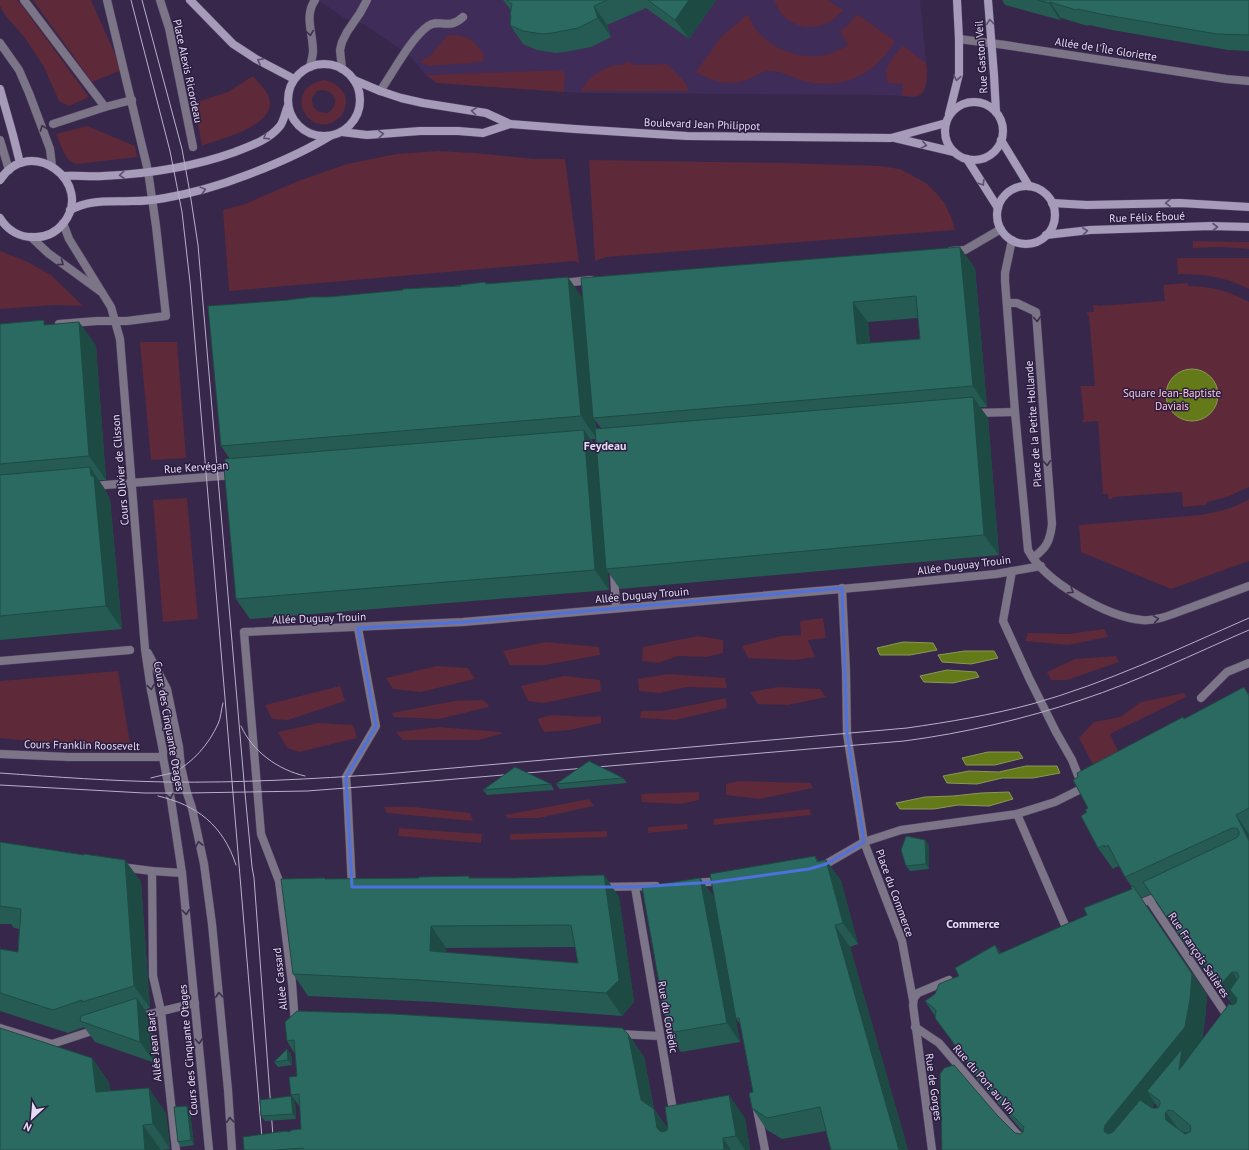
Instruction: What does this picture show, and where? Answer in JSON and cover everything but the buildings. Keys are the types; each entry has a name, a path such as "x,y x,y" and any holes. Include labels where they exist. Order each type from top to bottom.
{"main road":[{"path":"190,0 233,44 256,59 294,79"},
{"name":"Rue Gaston Veil","path":"947,120 959,74 957,0"},
{"name":"Rue Gaston Veil","path":"988,0 996,112"},
{"path":"70,210 86,203 152,200 203,190 275,164 313,147 330,136 342,132 352,124 359,109 360,96 358,88 349,74 342,69 335,65 318,64 301,72 294,79 289,90 288,106 295,122 304,131 316,136 330,136"},
{"name":"Boulevard Jean Philippot","path":"354,80 380,92 423,103 486,112 510,124"},
{"path":"0,89 20,163"},
{"path":"967,102 983,103 996,112 1002,126 1001,140 995,149 987,156 977,159 967,159 958,155 949,146 946,138 947,120 956,107 967,102"},
{"path":"63,176 102,176 148,172 196,164 252,146 271,135 280,125 288,106"},
{"name":"Boulevard Jean Philippot","path":"894,138 947,120"},
{"name":"Boulevard Jean Philippot","path":"342,132 367,135 420,131 483,132 510,124 687,136 894,138 954,152"},
{"path":"1001,140 1029,186"},
{"path":"967,159 998,208"},
{"path":"0,180 9,170 20,163 37,161 52,166 63,176 70,189 71,203 70,210 63,223 49,234 37,237 25,237 14,233 3,226 0,218"},
{"path":"1020,186 1029,186 1041,190 1052,203 1054,220 1051,228 1040,240 1032,243 1020,243 1012,240 1001,230 997,219 998,208 1001,200 1011,190 1020,186"},
{"name":"Rue Félix Éboué","path":"1052,203 1087,205 1180,203 1249,207"},
{"name":"Rue Félix Éboué","path":"1046,235 1090,230 1211,226 1249,227"}],"street":[{"path":"24,0 105,107"},
{"path":"52,325 97,321 127,321 166,316 148,172 107,0"},
{"name":"Place Alexis Ricordeau","path":"160,0 169,28 193,147"},
{"path":"310,67 313,51 309,23 310,12 315,0"},
{"path":"342,69 340,50 342,42 367,0"},
{"path":"380,92 413,42 428,26 439,23 454,24 463,17"},
{"name":"Allée de l'Île Gloriette","path":"959,39 1226,79 1249,81"},
{"path":"0,43 19,70 29,93 50,150 52,166"},
{"path":"53,124 132,100"},
{"path":"0,140 9,170"},
{"name":"Cours Olivier de Clisson","path":"63,223 69,238 111,307 120,339 146,648"},
{"path":"946,252 964,250 1001,230"},
{"name":"Cours Olivier de Clisson","path":"31,237 48,253 103,294"},
{"name":"Place de la Petite Hollande","path":"1012,240 1005,273 1006,303 1028,550 1033,558 1062,586 1090,603 1118,615 1143,621 1163,618 1249,586"},
{"path":"554,284 589,284 598,280"},
{"name":"Place de la Petite Hollande","path":"1006,303 1017,303 1036,312 1052,524 1051,533 1045,548 1033,558"},
{"path":"964,414 1015,412"},
{"name":"Rue Kervégan","path":"85,487 239,474"},
{"path":"613,566 616,608"},
{"name":"Allée Duguay Trouin","path":"261,834 244,632 358,628 463,622 966,577 996,574 1041,566"},
{"name":"Place du Commerce","path":"809,870 826,864 864,842 901,830 1017,814 1054,802 1083,788 1072,760 1029,678 1003,621 1012,570"},
{"path":"842,588 847,734 864,842"},
{"path":"352,887 348,788 346,777 376,726 358,628"},
{"name":"Cours des Cinquante Otages","path":"146,648 151,690 163,751 182,873 209,1150"},
{"name":"Cours des Cinquante Otages","path":"146,648 167,689 187,793 192,808 204,864 212,924 228,1090 232,1150"},
{"path":"0,661 130,650"},
{"path":"1200,698 1227,672 1249,663"},
{"name":"Cours Franklin Roosevelt","path":"0,754 69,758 163,757"},
{"path":"1017,814 1068,932"},
{"name":"Allée Cassard","path":"261,834 283,881 292,983 298,1016 295,1035"},
{"name":"Place du Commerce","path":"864,842 902,941 913,1000 912,1008 915,1027"},
{"path":"116,866 182,873"},
{"name":"Allée Jean Bart","path":"152,871 153,976 161,1011 176,1150"},
{"path":"684,884 716,885 730,880"},
{"path":"595,887 663,885"},
{"name":"Rue du Couëdic","path":"635,887 676,1126"},
{"path":"1130,908 1171,891"},
{"name":"Rue François Salières","path":"1147,902 1230,1021"},
{"path":"913,1000 920,992 954,978"},
{"path":"130,1020 195,1003"},
{"name":"Rue de Gorges","path":"915,1027 932,1150"},
{"name":"Rue du Port au Vin","path":"915,1027 939,1043 1016,1133 1034,1150"},
{"path":"0,1028 52,1044 103,1028"},
{"path":"606,1034 660,1036"},
{"path":"756,1102 764,1150"}],"highlighted area":[{"path":"842,588 847,734 864,842 826,864 809,869 715,882 635,887 352,887 346,777 376,726 358,628 463,622"}],"shaded area":[{"path":"318,0 920,0 927,71 925,87 922,93 918,96 912,97 889,95 580,93 437,83 426,75 411,57 394,45 363,24 344,18"},
{"path":"1187,369 1197,369 1211,376 1218,390 1218,400 1211,414 1197,421 1187,421 1177,417 1170,410 1166,400 1166,390 1170,380 1177,373"},
{"path":"903,642 933,643 937,650 910,655 880,655 877,648"},
{"path":"965,651 994,651 998,658 971,664 942,662 938,655"},
{"path":"947,670 976,672 979,677 953,683 924,682 920,676"},
{"path":"988,752 1019,752 1023,758 995,765 966,765 962,758"},
{"path":"1026,766 1057,766 1060,773 1033,778 1002,778 977,784 947,783 943,776 969,771 999,772"},
{"path":"1009,792 1013,799 989,806 958,805 934,809 900,809 896,803 925,797"}],"green space":[{"path":"0,0 17,0 20,3 89,97 69,106 59,101 44,67 25,38 5,15 0,6"},
{"path":"33,0 91,0 122,70 92,82"},
{"path":"774,0 828,0 843,10 835,18 825,24 815,27 805,27 795,24 787,19 779,11"},
{"path":"748,14 755,28 769,42 787,51 806,56 825,55 848,45 840,31 847,26 857,14 895,41 878,63 868,71 857,77 832,84 818,84 804,81 773,71 764,72 749,79 735,83 716,81 697,73 696,72 721,37"},
{"path":"448,35 460,35 473,41 484,54 483,62 430,66 420,62 430,56"},
{"path":"903,46 926,63 927,76 924,91 918,96 902,96 903,84 889,83 887,78 886,73 889,63"},
{"path":"628,61 635,65 666,64 683,80 689,91 581,91 588,81 599,72 611,66 623,65"},
{"path":"561,70 565,74 564,92 437,83 426,75"},
{"path":"253,76 268,94 270,101 269,110 255,125 244,131 202,146 194,103 228,92"},
{"path":"324,80 339,87 345,95 346,105 343,113 338,119 323,125 308,117 303,109 302,100 304,92 311,85","holes":["317,91 327,91 331,93 335,99 334,106 328,113 319,112 313,107 312,98"]},
{"path":"87,126 135,146 137,157 77,164 73,163 66,157 56,134"},
{"path":"438,151 535,159 565,159 579,263 574,261 229,291 223,210 245,204 298,181 347,164 396,154"},
{"path":"589,160 785,163 880,166 900,169 926,183 936,193 945,204 955,230 606,257 595,261"},
{"path":"1193,241 1249,242 1249,249 1221,247 1193,248"},
{"path":"0,251 26,261 51,275 83,306 55,305 0,309"},
{"path":"1177,258 1249,258 1249,289 1215,277 1178,274"},
{"name":"Square Jean-Baptiste Daviais","path":"1188,283 1188,286 1212,288 1227,292 1249,302 1249,487 1227,497 1207,502 1206,505 1183,507 1182,492 1113,497 1112,499 1109,499 1108,494 1102,494 1098,421 1083,423 1082,420 1084,420 1080,386 1095,386 1089,316 1087,312 1094,312 1093,305 1098,306 1165,301 1163,285"},
{"path":"140,342 177,342 186,458 151,460"},
{"path":"187,498 198,619 163,622 153,500"},
{"path":"1249,499 1249,561 1171,589 1081,552 1079,525 1201,515 1238,505"},
{"path":"823,618 826,638 808,640 815,657 796,660 748,658 742,646 781,636 801,635 800,621"},
{"path":"1104,629 1108,637 1068,645 1025,641 1028,633 1068,634"},
{"path":"698,636 723,640 723,653 706,657 678,656 658,663 642,661 643,647"},
{"path":"546,642 599,647 600,655 545,665 510,665 503,651"},
{"path":"1116,656 1119,662 1067,680 1051,680 1047,672 1075,659"},
{"path":"437,666 468,668 475,679 421,692 393,689 386,678"},
{"path":"118,671 130,743 65,743 0,738 0,681"},
{"path":"668,674 725,678 727,688 686,687 659,693 639,691 638,679"},
{"path":"564,676 600,680 601,691 544,703 528,701 521,686"},
{"path":"340,686 345,701 288,720 272,719 265,705"},
{"path":"778,687 820,689 826,697 788,705 758,704 750,692"},
{"path":"1184,693 1186,697 1110,734 1120,755 1096,770 1079,738 1094,722 1120,717 1141,702"},
{"path":"726,698 727,708 675,720 640,718 641,711 662,711"},
{"path":"482,700 487,703 489,707 439,719 394,717 392,713 454,701"},
{"path":"551,715 601,716 601,723 570,730 544,732 537,719"},
{"path":"318,723 353,725 357,738 299,752 287,748 278,732"},
{"path":"439,727 501,732 501,734 479,740 403,740 396,732"},
{"path":"739,781 810,783 813,788 760,799 726,795 726,784"},
{"path":"699,792 699,800 681,804 642,802 641,794"},
{"path":"589,799 594,806 539,818 508,818 505,815"},
{"path":"384,807 413,807 470,813 473,821 387,813"},
{"path":"810,809 811,815 714,825 714,819"},
{"path":"687,824 688,829 648,833 648,827"},
{"path":"399,828 482,834 481,843 398,836"},
{"path":"607,831 607,837 510,840 510,834"}],"tram line":[{"path":"131,0 170,151 182,212 190,282 263,1150"},
{"path":"142,0 182,149 198,245 245,793 254,878 274,1150"},
{"path":"0,773 104,780 167,782 222,782 303,779 385,774 907,728 1001,712 1060,696 1142,665 1249,618"},
{"path":"0,785 144,793 307,791 904,741 994,725 1103,693 1249,630"},
{"path":"151,778 172,773 193,759 199,753 210,739 218,724 223,703"},
{"path":"241,726 252,744 267,758 285,769 305,776"},
{"path":"158,796 185,805 207,819 224,839 231,851 236,865"}],"district":[{"name":"Feydeau","path":"605,446"},
{"name":"Commerce","path":"973,924"}]}
